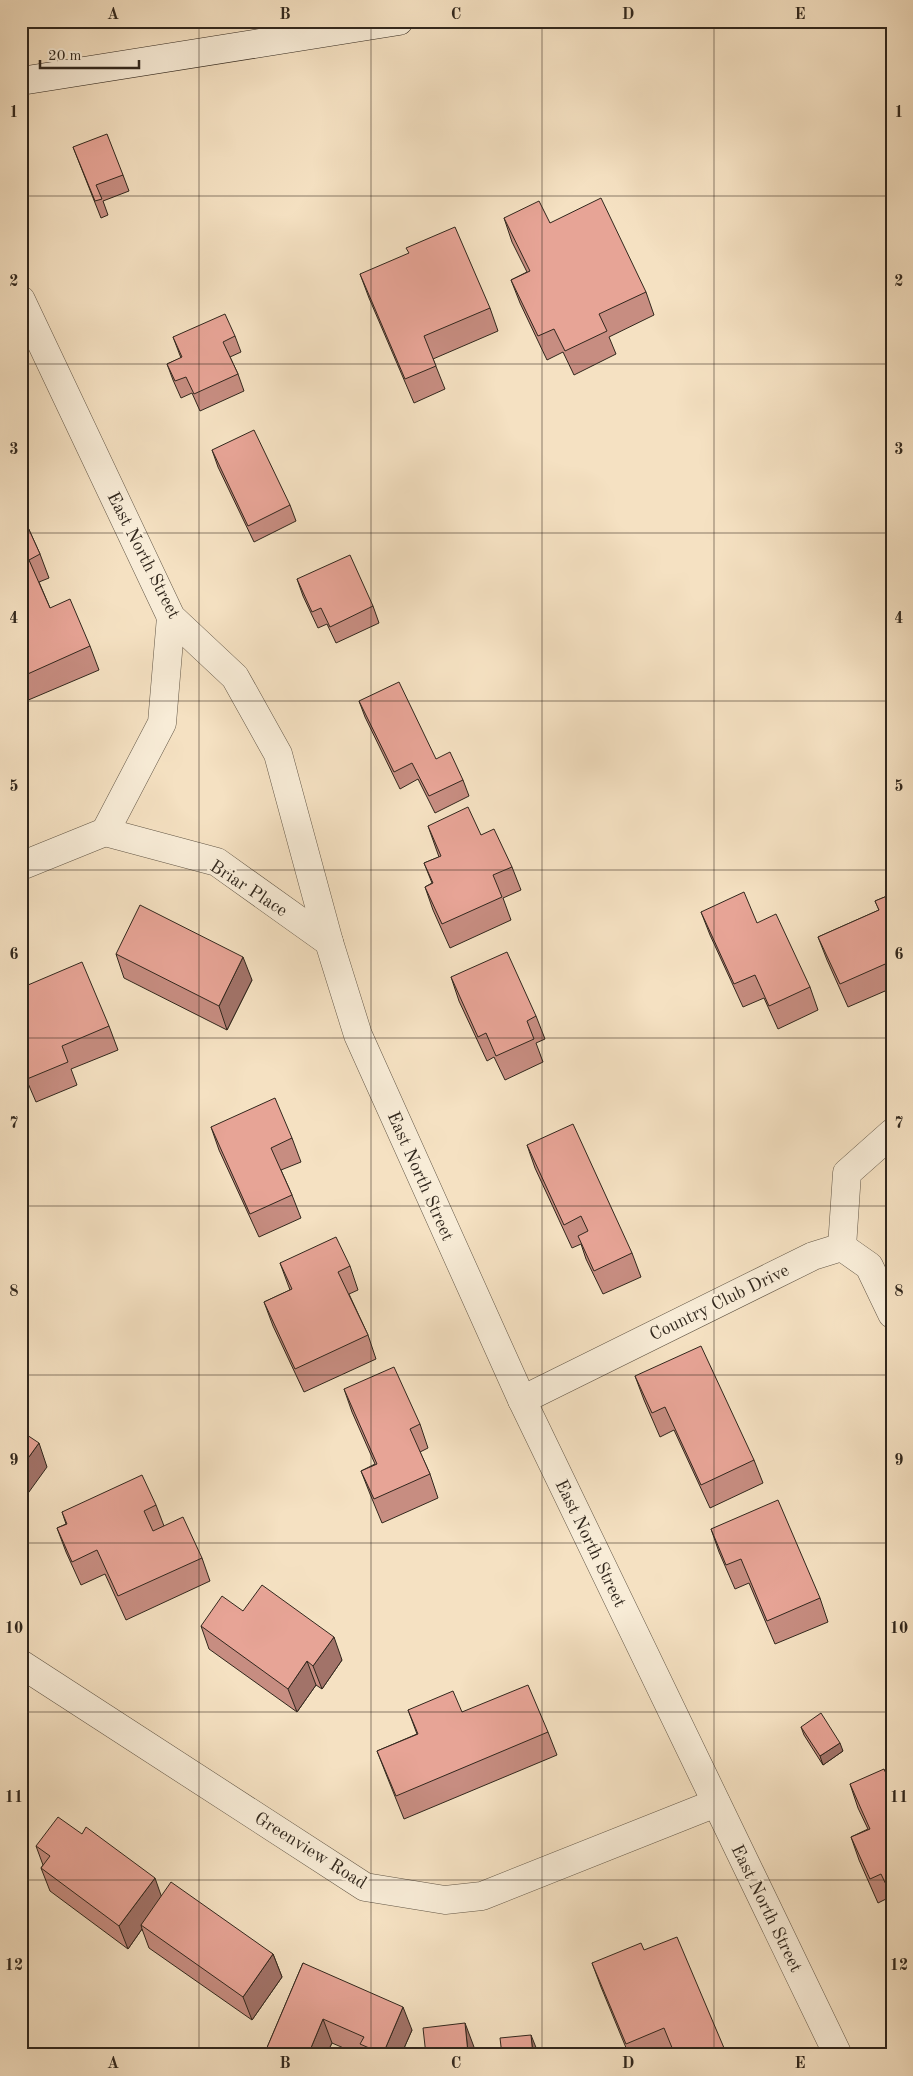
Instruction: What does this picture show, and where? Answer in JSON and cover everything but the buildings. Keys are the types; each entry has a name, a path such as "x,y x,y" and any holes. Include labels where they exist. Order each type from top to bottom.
{"street":[{"path":"21,81 399,21"},
{"name":"East North Street","path":"21,300 171,617 236,677 278,754 329,942 358,1034 522,1400 838,2055"},
{"path":"21,866 105,832 162,723 171,617"},
{"name":"Briar Place","path":"105,832 216,862 329,942"},
{"path":"892,1133 847,1173 842,1247 869,1266 892,1314"},
{"name":"Country Club Drive","path":"522,1400 813,1256 842,1247"},
{"name":"Greenview Road","path":"21,1664 365,1887 445,1900 482,1896 716,1803"}]}
